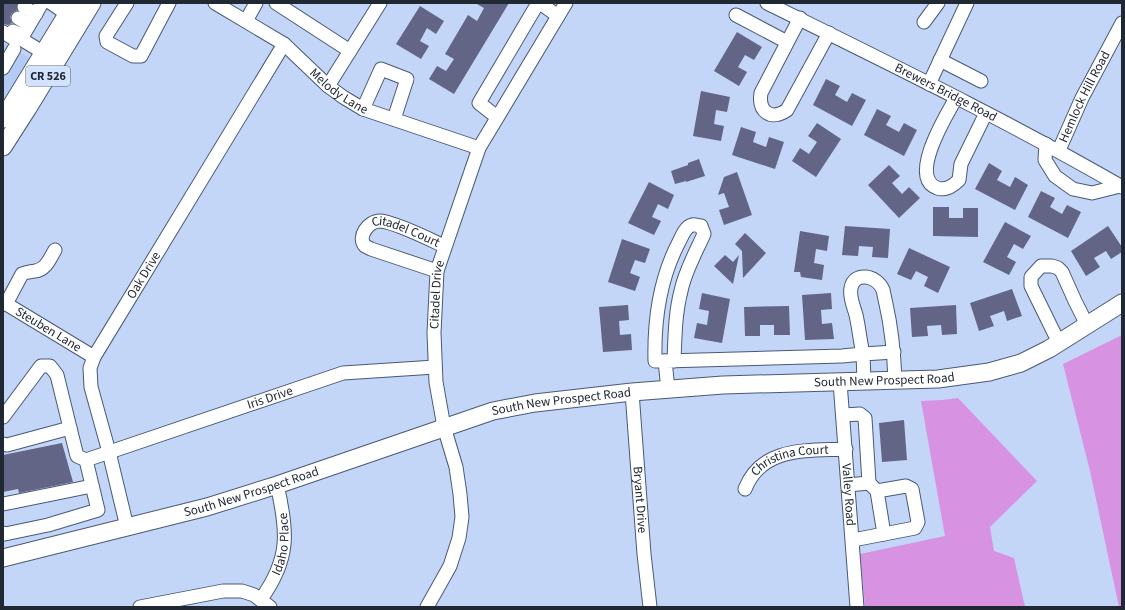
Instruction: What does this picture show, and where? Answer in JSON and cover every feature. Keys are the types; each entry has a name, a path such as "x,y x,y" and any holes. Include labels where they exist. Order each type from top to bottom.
{"main road":[{"name":"CR 526","path":"3,148 92,3"},
{"name":"CR 526","path":"3,119 8,100 44,53 71,9"},
{"name":"South New Prospect Road","path":"3,558 207,506 277,485 444,427 507,408 550,401 668,389 938,379 989,372 1021,363 1059,343 1122,303"}],"street":[{"path":"127,3 106,36 107,42 133,56 141,56 169,3"},
{"name":"Melody Lane","path":"216,3 284,44 328,86 363,109 479,148"},
{"path":"246,21 256,3"},
{"path":"276,3 350,51"},
{"path":"328,86 380,3"},
{"path":"497,117 479,103 539,3 558,16"},
{"name":"Citadel Drive","path":"427,607 450,566 459,538 462,517 456,467 444,427 435,367 434,333 437,271 444,246 479,148 566,3"},
{"name":"Brewers Bridge Road","path":"767,3 800,18 1059,150 1121,186"},
{"path":"924,22 938,3"},
{"path":"929,84 967,3"},
{"path":"3,68 13,38 32,11 71,9"},
{"path":"736,15 787,42"},
{"path":"800,18 760,93 761,106 764,112 776,115 787,110 829,33"},
{"name":"Hemlock Hill Road","path":"1059,150 1082,98 1122,23"},
{"path":"13,38 44,53"},
{"name":"Oak Drive","path":"127,527 109,452 91,387 90,368 94,357 284,44"},
{"path":"940,60 981,81"},
{"path":"504,61 523,74"},
{"path":"363,109 381,69 408,79 394,119"},
{"path":"956,98 939,127 927,162 926,174 928,180 936,187 947,188 959,180 961,164 986,113"},
{"path":"1046,144 1045,160 1055,176 1073,189 1092,193 1121,186"},
{"name":"Citadel Court","path":"437,271 370,249 365,246 363,242 364,231 368,226 375,222 389,222 444,246"},
{"path":"668,389 669,361 681,290 687,270 704,234 701,226 692,225 687,228 674,250 660,292 654,341 655,361 669,361 842,356 894,352"},
{"path":"4,303 22,274 37,271 46,265 55,250"},
{"path":"1059,343 1031,286 1031,277 1041,266 1052,266 1058,268 1062,272 1087,325"},
{"path":"864,381 863,354 856,314 850,293 851,286 854,281 865,277 872,278 878,282 882,289 890,319 894,352 895,380"},
{"name":"Steuben Lane","path":"4,303 94,357"},
{"path":"3,417 41,366 50,366 57,375 77,456 86,460 98,510 48,525 5,534 3,533"},
{"name":"Iris Drive","path":"86,460 343,373 435,367"},
{"name":"Valley Road","path":"840,382 857,607"},
{"name":"Bryant Drive","path":"632,392 644,554 650,607"},
{"path":"843,415 860,414 864,418 873,487 884,534"},
{"path":"3,444 8,445 70,428"},
{"name":"Christina Court","path":"745,489 749,480 757,469 777,456 796,452 846,449"},
{"name":"Idaho Place","path":"266,603 280,566 284,548 284,517 277,485"},
{"path":"848,485 873,487 906,486 912,489 918,522 915,528 852,540"},
{"path":"3,504 92,486"},
{"path":"48,525 53,546"},
{"path":"140,607 223,591 242,591 254,595 266,603"}],"shaded area":[{"path":"3,42 30,58 3,104"},
{"path":"1122,335 1122,607 1119,607 1090,471 1063,364"},
{"path":"958,398 1037,481 990,527 994,551 1014,558 1025,607 865,607 860,554 945,536 921,401"}],"building":[{"path":"3,3 17,3 17,10 12,13 10,17 12,23 8,25 3,24"},
{"path":"475,3 509,3 454,94 429,79 437,66 446,71 454,59 445,54 468,15 477,21 484,8"},
{"path":"420,6 444,21 436,34 427,28 420,41 429,46 421,59 396,44"},
{"path":"737,32 762,47 754,60 745,55 738,67 747,72 739,86 714,71"},
{"path":"826,79 840,86 835,95 847,102 852,93 866,100 852,126 813,105"},
{"path":"701,91 730,97 727,112 716,110 714,124 724,126 721,141 693,136"},
{"path":"877,109 891,116 886,125 899,132 904,123 917,130 904,156 864,135"},
{"path":"817,123 841,139 816,177 792,161 800,148 809,154 817,142 808,136"},
{"path":"741,127 756,132 753,142 766,147 769,137 784,142 775,169 732,155"},
{"path":"699,159 705,176 675,184 671,171"},
{"path":"989,163 1002,171 997,180 1010,187 1015,177 1028,185 1015,210 975,189"},
{"path":"889,165 900,176 892,183 902,194 909,187 920,198 899,218 868,185"},
{"path":"737,172 752,215 724,225 719,210 729,207 724,193 718,195 724,177"},
{"path":"649,182 674,195 668,209 658,204 652,217 661,221 654,235 628,223"},
{"path":"1041,191 1055,198 1050,207 1062,214 1067,205 1081,212 1068,238 1028,217"},
{"path":"933,207 949,207 949,218 963,218 963,208 978,208 978,237 933,236"},
{"path":"1005,222 1031,236 1023,249 1014,244 1007,257 1016,262 1009,275 983,262"},
{"path":"845,226 890,229 888,258 872,257 873,247 859,246 858,256 842,255"},
{"path":"1108,226 1122,247 1122,252 1111,259 1106,251 1094,258 1100,267 1086,276 1071,251"},
{"path":"800,231 829,236 827,251 816,249 814,263 824,265 822,280 801,277 800,272 794,272"},
{"path":"745,233 766,253 743,278 742,251 735,244"},
{"path":"622,239 650,249 645,263 635,260 630,273 640,277 635,291 608,282"},
{"path":"909,248 950,267 938,293 924,286 928,277 916,271 911,280 897,274"},
{"path":"725,255 733,262 739,255 733,284 714,266"},
{"path":"1012,289 1022,316 1007,321 1004,311 990,316 994,326 979,331 970,303"},
{"path":"702,293 730,299 722,343 694,338 697,323 707,325 709,311 699,309"},
{"path":"831,293 832,309 821,310 822,324 832,323 834,339 805,340 802,295"},
{"path":"628,305 629,320 619,321 620,335 631,334 632,350 603,352 599,307"},
{"path":"956,305 957,334 942,335 941,325 927,326 928,336 912,337 910,308"},
{"path":"789,306 790,335 774,335 774,325 760,325 760,336 745,336 744,307"},
{"path":"904,420 907,460 882,462 879,423"},
{"path":"62,443 73,482 19,493 18,489 3,492 3,455"}]}
